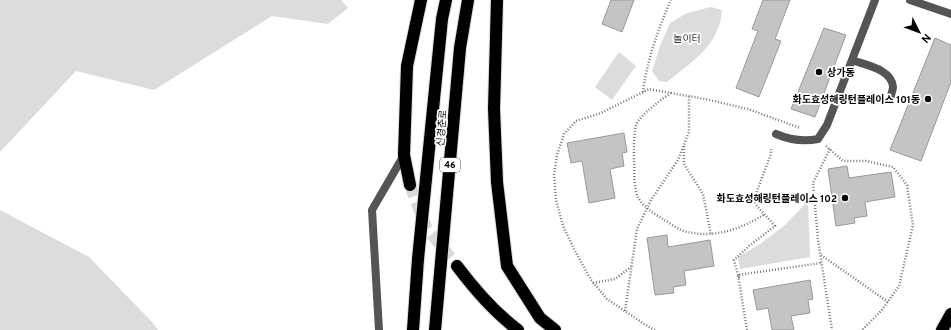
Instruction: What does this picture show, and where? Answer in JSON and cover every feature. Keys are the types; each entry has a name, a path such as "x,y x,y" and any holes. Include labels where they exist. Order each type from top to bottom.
{"highway":[{"path":"410,185 404,155 407,66 421,0"},
{"name":"신경춘로","path":"413,330 418,251 442,19 446,0"},
{"name":"신경춘로","path":"435,330 460,48 468,0"},
{"path":"497,0 494,109 497,182 507,266 540,318 555,330"},
{"path":"457,266 484,299 503,319 518,330"},
{"path":"942,330 951,314"}],"street":[{"path":"776,134 788,139 807,142 818,139 827,126 875,0"},
{"path":"910,0 951,14"},
{"path":"852,60 881,71 890,78 893,87 891,96"},
{"path":"379,330 372,210 404,155"}],"path":[{"path":"643,92 645,74 666,10 671,0"},
{"path":"655,330 607,299 593,282 563,226 556,200 554,174 557,155 564,134 576,121 601,112 649,89 705,99 748,109 797,126 818,139 843,161 866,161 893,167 907,185 913,225 899,286 882,310 862,330"},
{"path":"671,93 653,106 638,122 635,131 635,181 638,197 647,208 680,229 696,233 711,235 727,231 753,222 765,214"},
{"path":"625,312 636,229 647,208 678,160 689,132 689,96"},
{"path":"684,143 684,164 703,194 711,235"},
{"path":"747,330 739,278 734,260 749,246 775,226 756,205 754,198 769,160 771,149"},
{"path":"830,149 813,183 821,263 832,330"},
{"path":"820,255 888,302"},
{"path":"739,278 738,275 821,263"},
{"path":"593,282 615,279 632,267"}],"green space":[{"path":"0,0 341,0 348,8 328,24 272,16 154,90 76,71 0,152"},
{"name":"놀이터","path":"711,7 722,10 716,33 710,42 695,59 667,82 659,81 652,71 660,46 670,23 687,13"},
{"path":"619,52 636,66 612,100 595,87"},
{"path":"808,201 810,257 740,269 738,257 760,244 785,225"},
{"path":"0,210 89,257 158,330 0,330"}],"building":[{"path":"611,0 634,0 622,32 602,24"},
{"path":"763,0 790,0 775,39 781,41 759,97 736,88 758,31 752,29"},
{"name":"상가동","path":"824,28 846,35 815,117 791,109"},
{"name":"화도효성해링턴플레이스 101동","path":"935,38 951,45 951,82 921,161 890,150"},
{"path":"624,133 627,152 622,153 624,166 610,169 615,198 589,203 582,161 571,163 567,143"},
{"name":"화도효성해링턴플레이스 102","path":"847,166 849,178 891,172 895,197 865,202 867,216 854,218 855,223 836,226 828,169"},
{"path":"667,235 668,247 710,240 714,266 684,271 686,285 673,287 674,293 655,295 647,238"},
{"path":"810,280 813,299 808,300 810,313 791,316 794,330 772,330 768,308 757,310 753,290"}],"tunnel":[{"path":"410,185 426,227 457,266"}],"place":[{"name":"상가동","path":"819,72"},
{"name":"화도효성해링턴플레이스 101동","path":"928,99"},
{"name":"화도효성해링턴플레이스 102","path":"845,198"}]}
